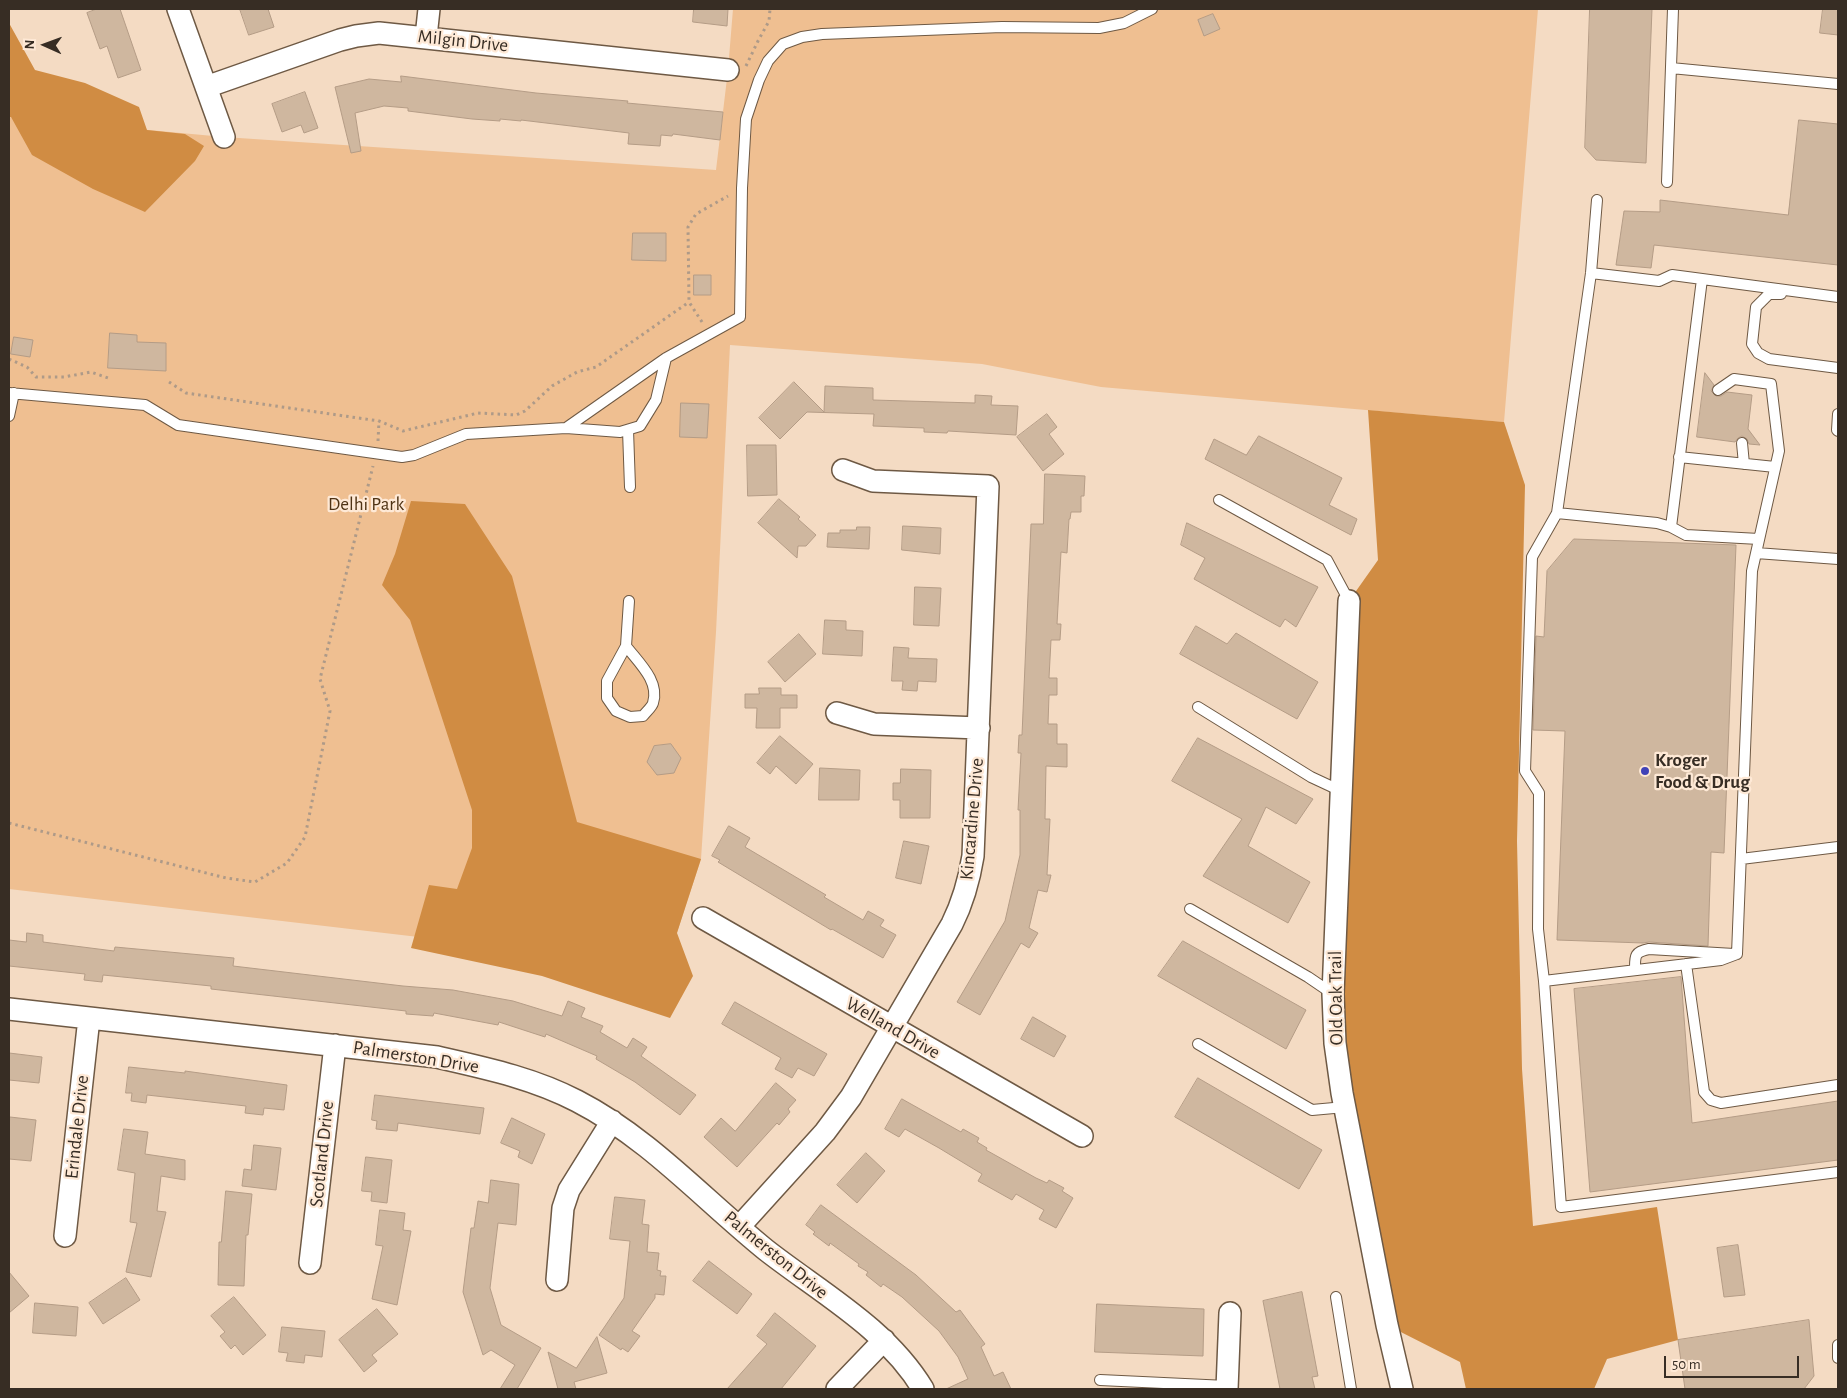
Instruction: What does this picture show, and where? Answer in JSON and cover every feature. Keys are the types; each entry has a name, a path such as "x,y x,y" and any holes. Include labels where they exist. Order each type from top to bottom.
{"street":[{"path":"178,9 224,138"},
{"path":"426,37 429,9"},
{"name":"Milgin Drive","path":"206,87 356,36 379,33 728,70"},
{"name":"Kincardine Drive","path":"739,1227 825,1132 851,1097 952,924 970,880 973,856 979,728 988,486 873,481 843,470"},
{"name":"Old Oak Trail","path":"1349,601 1333,994 1335,1043 1345,1107 1387,1325 1402,1389"},
{"path":"837,713 874,724 979,728"},
{"name":"Welland Drive","path":"704,918 1082,1136"},
{"name":"Palmerston Drive","path":"9,1009 437,1056 506,1072 537,1083 576,1100 612,1120 651,1149 739,1227 884,1340 913,1374 923,1389"},
{"name":"Erindale Drive","path":"65,1236 89,1018"},
{"name":"Scotland Drive","path":"310,1263 335,1045"},
{"path":"557,1280 563,1208 569,1190 612,1120"},
{"path":"1227,1388 1230,1313"},
{"path":"838,1389 884,1340"}],"lane":[{"path":"566,428 666,358 740,317 742,188 746,119 758,80 768,61 783,44 802,37 822,34 1002,27 1099,28 1124,23 1152,9"},
{"path":"1667,182 1673,9"},
{"path":"1671,68 1838,84"},
{"path":"1597,200 1590,273 1557,513 1532,557 1525,771 1539,793 1538,929 1544,981 1561,1207 1838,1172"},
{"path":"1590,273 1660,281 1672,275 1838,297"},
{"path":"1671,527 1702,279"},
{"path":"1792,291 1781,294 1769,294 1756,307 1752,344 1758,354 1769,359 1838,368"},
{"path":"9,416 11,393 145,405 178,425 402,457 414,455 466,434 566,428 620,432 640,426 656,400 666,358"},
{"path":"1718,390 1734,379 1772,384 1779,450 1752,571 1737,954"},
{"path":"1838,414 1836,423 1838,431"},
{"path":"628,430 630,487"},
{"path":"1742,443 1744,464"},
{"path":"1679,457 1775,467"},
{"path":"1218,500 1328,560 1349,601"},
{"path":"1557,513 1657,523 1671,527 1686,535 1759,539"},
{"path":"1756,553 1838,559"},
{"path":"626,646 654,686 653,703 644,716 630,716 616,711 607,698 607,681 626,646 629,601"},
{"path":"1198,707 1311,777 1341,791"},
{"path":"1741,859 1838,847"},
{"path":"1190,909 1308,977 1333,994"},
{"path":"1635,970 1635,956 1640,951 1649,949 1737,954"},
{"path":"1544,981 1721,960 1737,954"},
{"path":"1686,964 1704,1092 1711,1100 1721,1102 1838,1085"},
{"path":"1198,1044 1312,1110 1345,1107"},
{"path":"1336,1297 1352,1389"},
{"path":"1838,1345 1838,1358"},
{"path":"1100,1380 1227,1388"}],"path":[{"path":"710,335 688,302 688,227 696,214 742,188"},
{"path":"169,382 186,393 380,421 403,431 478,413 516,415 525,411 552,386 577,372 596,368 688,302"},
{"path":"9,359 28,366 36,377 64,377 91,372 108,378"},
{"path":"9,823 226,878 255,882 287,863 305,837 330,711 320,679 376,453 380,421"}],"green space":[{"name":"Delhi Park","path":"733,9 1538,9 1504,422 1101,387 982,364 730,345 716,632 701,859 666,966 9,889 9,117 224,137 716,170"}],"shaded area":[{"path":"9,23 35,70 85,83 139,107 147,130 185,134 204,146 195,161 145,212 93,189 32,155 11,117 9,117"},
{"path":"1368,410 1504,422 1525,485 1517,841 1522,1069 1533,1226 1657,1207 1678,1340 1607,1359 1594,1389 1466,1389 1460,1362 1387,1325 1342,1093 1349,601 1378,560"},
{"path":"411,501 465,504 512,576 577,822 701,859 677,933 693,976 670,1018 542,976 411,948 429,885 457,889 472,848 472,810 410,620 382,585 395,554"}],"building":[{"path":"97,9 120,9 141,70 118,78 107,46 100,49 87,13"},
{"path":"240,9 268,9 274,27 249,35"},
{"path":"694,9 728,9 727,26 693,22"},
{"path":"1590,9 1652,9 1646,163 1596,160 1585,148"},
{"path":"1823,9 1838,9 1838,35 1820,33"},
{"path":"1213,14 1220,29 1204,36 1198,20"},
{"path":"401,76 536,93 723,112 720,140 673,134 672,136 661,135 660,146 628,144 629,133 521,120 472,119 408,111 408,108 384,106 355,113 361,151 351,153 335,87 369,79 401,82"},
{"path":"305,92 318,128 304,133 301,125 282,132 272,104"},
{"path":"1799,120 1838,124 1838,265 1654,245 1651,268 1616,265 1624,211 1660,212 1660,200 1788,215"},
{"path":"633,233 666,233 666,261 632,260"},
{"path":"694,275 711,275 711,295 694,295"},
{"path":"110,333 137,335 137,342 166,343 166,371 108,368"},
{"path":"14,337 33,340 30,357 11,354"},
{"path":"1705,373 1714,385 1711,391 1716,396 1721,396 1727,392 1752,395 1748,429 1760,445 1749,444 1747,439 1742,436 1735,442 1697,437"},
{"path":"794,382 824,412 825,386 873,388 873,400 975,403 975,395 992,396 991,405 1018,406 1016,435 948,431 947,433 924,432 924,428 873,426 874,414 807,412 780,439 759,418"},
{"path":"681,403 709,404 707,438 680,437"},
{"path":"1047,414 1057,427 1049,434 1064,454 1043,471 1017,437"},
{"path":"1259,436 1342,478 1329,505 1357,519 1351,535 1205,459 1214,439 1246,455"},
{"path":"747,445 776,445 777,495 748,496"},
{"path":"1045,474 1085,476 1084,496 1081,496 1081,512 1071,512 1067,553 1061,552 1057,624 1061,624 1060,640 1051,640 1049,678 1057,678 1057,695 1049,695 1048,724 1057,724 1057,744 1067,744 1067,767 1046,766 1045,819 1050,819 1047,875 1051,875 1047,892 1038,890 1029,928 1038,933 1029,948 1021,943 980,1015 957,1002 1005,921 1020,855 1020,810 1018,810 1021,753 1018,753 1019,735 1022,735 1031,524 1043,524"},
{"path":"779,499 800,517 798,519 816,535 806,546 798,546 797,558 758,523"},
{"path":"1187,523 1318,587 1296,627 1285,619 1280,627 1194,579 1205,558 1181,545"},
{"path":"903,526 941,528 940,554 902,550"},
{"path":"857,527 870,527 869,549 827,547 828,533 840,533 840,530 856,530"},
{"name":"Kroger Food & Drug","path":"1574,539 1736,545 1724,853 1711,852 1708,946 1649,942 1557,940 1565,731 1533,730 1536,636 1544,637 1547,571"},
{"path":"915,587 941,588 939,626 914,625"},
{"path":"825,620 846,621 846,630 863,631 862,656 823,654"},
{"path":"1196,626 1227,644 1236,633 1318,682 1297,719 1180,654"},
{"path":"799,634 816,654 785,682 768,662"},
{"path":"894,647 909,648 908,658 937,659 936,682 918,681 917,691 902,690 903,681 892,681"},
{"path":"759,688 781,688 781,695 797,695 797,708 780,708 780,728 756,728 757,708 745,708 745,694 759,694"},
{"path":"780,736 813,764 796,784 776,766 770,774 757,763"},
{"path":"1198,738 1313,799 1296,824 1266,807 1248,846 1310,882 1288,923 1203,876 1242,819 1172,781"},
{"path":"671,744 681,758 674,773 657,775 647,762 654,746"},
{"path":"820,768 860,770 859,800 819,800"},
{"path":"901,769 931,770 930,818 900,818 900,800 893,800 893,783 900,783"},
{"path":"729,826 750,838 745,847 826,895 824,897 863,920 868,911 884,920 880,926 896,935 883,958 831,930 718,862 720,860 712,856"},
{"path":"904,841 929,846 921,884 896,878"},
{"path":"27,933 43,935 43,942 114,951 115,947 234,958 233,966 453,990 513,1001 562,1016 568,1001 585,1008 581,1017 603,1026 600,1032 627,1048 633,1038 647,1047 641,1056 696,1095 680,1115 635,1082 596,1059 597,1056 546,1034 545,1037 499,1022 498,1025 434,1013 433,1016 406,1014 406,1011 211,989 211,986 103,975 102,982 84,980 85,974 9,966 9,940 26,942"},
{"path":"1183,941 1306,1010 1286,1049 1158,976"},
{"path":"1681,977 1692,1123 1838,1101 1838,1160 1590,1192 1574,989"},
{"path":"735,1002 827,1054 814,1076 798,1068 792,1078 775,1069 781,1058 722,1024"},
{"path":"1033,1017 1066,1036 1054,1057 1021,1039"},
{"path":"9,1053 42,1057 39,1083 9,1080"},
{"path":"129,1067 185,1073 185,1071 287,1085 284,1110 264,1108 263,1115 245,1113 246,1106 147,1095 146,1103 131,1101 132,1093 126,1093"},
{"path":"1198,1078 1322,1150 1299,1189 1175,1117"},
{"path":"776,1083 796,1100 788,1109 790,1112 779,1125 777,1123 737,1167 704,1137 721,1118 735,1131"},
{"path":"375,1095 484,1108 480,1134 398,1123 397,1131 376,1129 377,1121 372,1120"},
{"path":"902,1099 961,1132 963,1129 979,1138 977,1142 987,1148 986,1150 1036,1178 1047,1183 1049,1180 1064,1188 1062,1191 1073,1198 1056,1228 1039,1219 1044,1210 1016,1194 1012,1200 978,1181 982,1174 939,1148 905,1129 899,1137 885,1129"},
{"path":"10,1117 36,1120 31,1161 9,1159"},
{"path":"512,1118 545,1134 532,1164 518,1157 520,1151 501,1143"},
{"path":"124,1129 148,1132 145,1154 185,1160 185,1180 161,1176 157,1211 166,1212 151,1277 126,1272 137,1223 130,1222 135,1173 118,1170"},
{"path":"254,1145 281,1148 276,1190 242,1186 244,1169 251,1170"},
{"path":"866,1153 885,1171 857,1203 837,1185"},
{"path":"366,1157 392,1160 387,1203 371,1201 372,1192 362,1191"},
{"path":"491,1180 519,1184 516,1225 498,1223 490,1288 501,1325 541,1348 517,1389 500,1389 515,1365 491,1350 483,1355 463,1292 471,1228 474,1228 478,1201 488,1203"},
{"path":"226,1191 252,1194 248,1235 246,1235 244,1286 218,1285 219,1242 221,1242"},
{"path":"615,1197 645,1200 642,1224 649,1225 647,1252 659,1253 657,1270 661,1271 660,1276 666,1276 664,1295 655,1294 655,1298 632,1331 640,1336 628,1352 622,1348 621,1350 599,1335 624,1298 630,1241 610,1239"},
{"path":"821,1205 916,1275 956,1312 960,1310 985,1344 981,1347 994,1376 1003,1372 1011,1389 946,1389 968,1379 958,1357 939,1331 902,1297 883,1284 881,1287 866,1275 868,1272 858,1266 859,1264 830,1243 829,1246 813,1234 815,1232 806,1225"},
{"path":"380,1210 405,1213 403,1230 411,1231 397,1305 372,1299 383,1246 376,1245"},
{"path":"1738,1245 1745,1295 1724,1297 1717,1248"},
{"path":"709,1261 752,1294 737,1314 693,1281"},
{"path":"9,1272 29,1296 9,1313"},
{"path":"126,1278 140,1300 103,1324 89,1303"},
{"path":"1302,1292 1318,1376 1312,1377 1315,1389 1280,1389 1263,1301"},
{"path":"234,1297 266,1335 243,1355 235,1345 231,1349 220,1336 225,1332 211,1316"},
{"path":"35,1303 78,1307 76,1336 33,1333"},
{"path":"1097,1304 1204,1309 1203,1356 1095,1352"},
{"path":"377,1309 398,1334 372,1355 377,1361 364,1372 339,1340"},
{"path":"775,1313 816,1346 781,1389 727,1389 767,1344 757,1336"},
{"path":"1809,1320 1814,1376 1804,1389 1685,1389 1678,1340"},
{"path":"282,1327 325,1331 322,1357 305,1355 304,1363 286,1361 288,1353 279,1352"},
{"path":"597,1337 607,1373 574,1382 576,1389 558,1389 548,1352 576,1368"}],"place":[{"name":"Kroger Food & Drug","path":"1645,771"}]}
